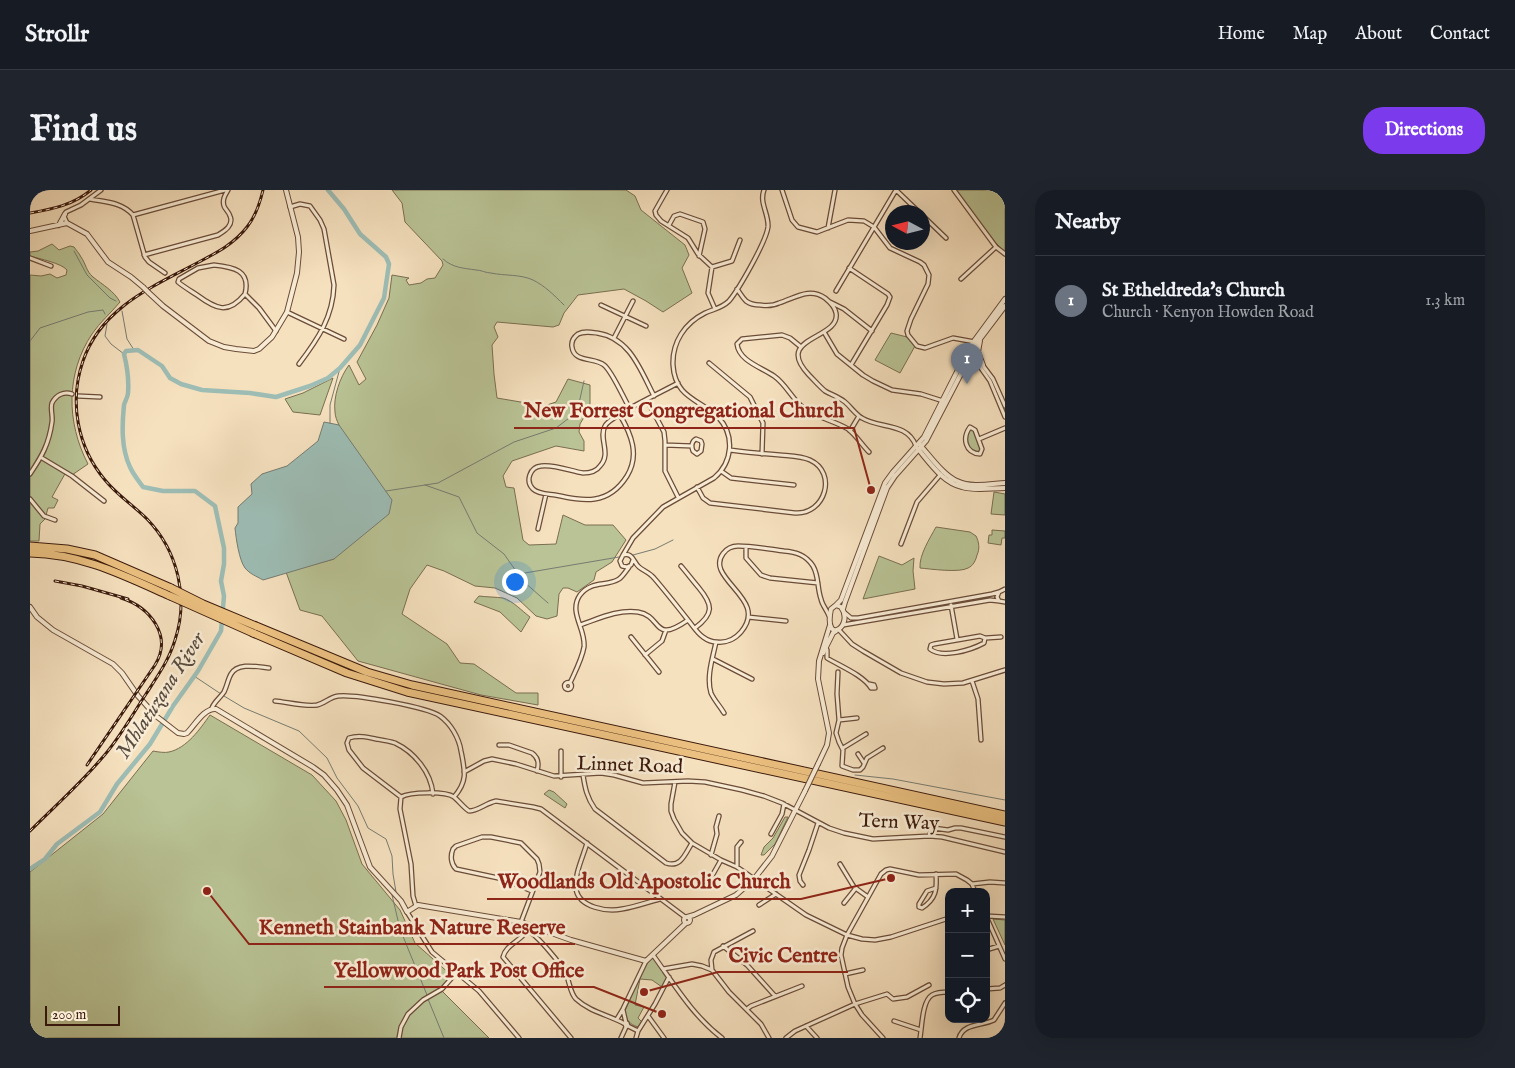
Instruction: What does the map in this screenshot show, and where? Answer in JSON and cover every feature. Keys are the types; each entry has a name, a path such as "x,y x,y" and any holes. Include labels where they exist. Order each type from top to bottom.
{"highway":[{"path":"30,546 67,549 95,555 170,592 347,672 407,692 1005,822"},
{"path":"30,553 55,554 92,562 170,592"},
{"path":"255,629 367,672 412,685 1005,815"}],"street":[{"path":"59,225 68,210 90,199 101,190"},
{"path":"133,215 227,190"},
{"path":"144,254 220,234 227,229 231,224 231,217 223,203 227,190"},
{"path":"64,214 67,223 86,234 108,262 131,277 163,306 202,336 224,347 256,350 266,343 277,331 287,312 297,273 299,252 296,227 286,190"},
{"path":"667,190 656,215 688,238 699,256 712,267"},
{"path":"624,574 624,567 620,561 623,555 630,543 658,511 678,497 708,482 721,471 726,462 730,450 729,438 723,424 713,413 688,396 678,383 673,363 674,351 678,340 692,322 727,303 761,247 767,232 768,221 762,197 764,190"},
{"path":"782,190 792,220 796,225 815,232 850,220 864,222 874,227 888,247 922,263 928,272 927,287 907,331 915,344 923,348 952,338 976,343"},
{"path":"828,228 835,190"},
{"path":"836,290 896,190 912,205"},
{"path":"954,190 996,248 1005,254"},
{"path":"90,199 121,206 128,210 133,215 144,254 148,260 165,273"},
{"path":"290,207 300,204 310,206 320,220 324,229 334,285 334,294 323,330 299,364"},
{"path":"668,225 677,214 683,214 703,222 705,229 699,256"},
{"path":"30,231 67,223"},
{"path":"930,223 946,238"},
{"path":"712,267 732,261 740,240"},
{"path":"961,279 996,248"},
{"path":"30,258 51,266"},
{"path":"203,266 229,267 239,270 244,276 245,294 232,306 220,308 200,298 178,283 178,280 203,266"},
{"path":"712,267 708,292 715,309"},
{"path":"849,268 890,296 889,302 851,365"},
{"path":"737,289 745,300 756,305 777,304 809,292 819,294 829,302 844,309 872,331"},
{"path":"245,294 277,331"},
{"path":"1005,300 976,343 983,364 993,379 1005,406"},
{"path":"614,338 633,301"},
{"path":"829,302 836,312 836,320 830,328 802,347 798,358 804,370 821,388 844,401 868,421 902,430 927,455 950,483 963,488 1005,488"},
{"path":"601,305 646,326"},
{"path":"927,455 926,441 970,351 1005,306"},
{"path":"287,312 344,339"},
{"path":"630,409 605,365 598,361 583,359 577,356 572,349 574,337 581,332 604,334 614,338 630,352 654,396"},
{"path":"824,332 838,354 863,375 886,387 921,394 944,402"},
{"path":"802,347 790,338 782,335 742,339 737,344 742,355 782,383 804,409 850,431 869,452"},
{"path":"970,351 990,381 1005,417"},
{"path":"872,521 888,485 914,456 966,362 970,351"},
{"path":"970,351 983,364"},
{"path":"966,362 975,361"},
{"path":"709,362 750,397 763,423 762,454"},
{"path":"620,415 631,437 633,451 628,473 618,487 602,498 589,500 535,491 531,486 529,477 532,470 537,466 583,473 597,470 604,462 603,433 608,422 630,409 678,383"},
{"path":"30,474 42,458 50,435 52,404 56,398 64,393 72,394"},
{"path":"78,396 100,397"},
{"path":"647,400 664,432 666,445 665,471 678,497"},
{"path":"850,431 860,416"},
{"path":"969,428 973,428 979,439 982,451 980,454 975,454 968,448 966,443 965,436 969,428"},
{"path":"979,439 1005,428"},
{"path":"696,439 702,442 702,450 698,454 694,452 692,446 696,439"},
{"path":"617,1019 646,961 682,926 686,919 736,895 754,879 772,856 827,745 829,733 819,686 818,667 829,632 830,611 841,600 886,481 918,446 926,441"},
{"path":"666,445 692,446"},
{"path":"696,487 705,501 714,504 799,513 808,511 819,503 824,495 826,486 824,476 818,465 812,461 805,458 730,450"},
{"path":"914,456 927,455"},
{"path":"42,458 72,476 104,501"},
{"path":"721,471 731,478 794,485"},
{"path":"942,472 963,483 1005,483"},
{"path":"901,544 917,502 942,472"},
{"path":"538,529 546,494"},
{"path":"30,499 44,516 55,520"},
{"path":"630,543 633,560 640,568 654,577 703,637 716,642 724,642 737,636 745,627 748,617 745,602 723,573 720,564 722,555 728,549 735,546 801,554 815,571 820,597 830,617"},
{"path":"746,547 746,558 763,576 818,583"},
{"path":"623,555 628,554 631,556"},
{"path":"570,683 583,653 584,646 584,638 577,619 576,608 580,595 584,590 593,585 616,580 624,574 633,560"},
{"path":"857,561 840,629 843,635 856,646 901,673 927,682 944,684 972,681 1005,670"},
{"path":"681,566 706,596 710,606 707,617 695,628"},
{"path":"624,567 640,568"},
{"path":"830,625 831,629 840,629 992,594 1004,588"},
{"path":"999,592 997,597 1003,602"},
{"path":"820,597 825,604 834,606 844,611 849,617 855,618 951,604 990,600 1003,602"},
{"path":"951,604 957,639"},
{"path":"30,608 37,617 53,630 112,664 158,717 178,733 184,734 188,732 212,708 225,689 235,669 246,666 269,668"},
{"path":"580,625 619,613 636,612 645,614 657,626 666,630 677,628 688,620"},
{"path":"748,617 786,621"},
{"path":"818,667 833,633 840,629"},
{"path":"645,655 662,641 666,630"},
{"path":"986,638 981,644 962,651 946,653 934,652 930,649 932,644 957,639 980,636 986,638 1001,637"},
{"path":"631,637 659,672"},
{"path":"716,642 710,688 724,713"},
{"path":"826,648 827,658 869,684"},
{"path":"713,659 752,679"},
{"path":"838,672 839,720 836,733 844,752 842,766 856,771 862,768 867,758 883,748"},
{"path":"972,681 978,699 981,740"},
{"path":"275,701 316,705 335,696 345,696 380,700 434,712 447,722 458,739 464,772 463,785 454,798"},
{"path":"212,708 232,717 324,775 347,805 370,867 401,901 432,952 479,991 519,1038"},
{"path":"839,720 857,718"},
{"path":"829,733 836,733"},
{"path":"843,748 866,734"},
{"path":"401,798 363,768 348,748 346,743 349,738 359,736 393,742 415,756 426,772 433,794"},
{"path":"499,745 509,745 532,753 538,758 537,771"},
{"path":"561,751 561,777"},
{"path":"858,754 865,763"},
{"name":"Linnet Road","path":"464,772 484,761 492,759 561,777 601,773 644,783 704,782 742,790 784,804 795,810"},
{"path":"583,775 586,793 595,809 666,863 674,865 680,862 692,843"},
{"path":"675,782 671,804 674,820 692,843 711,855 737,867 806,915 847,935 868,940 886,938 945,919"},
{"path":"401,798 410,794 446,794 454,798 469,811 474,811 490,802 496,801 537,808 587,843 686,919"},
{"path":"401,798 400,809 411,864 413,896 416,906"},
{"path":"770,834 782,814 784,804"},
{"name":"Tern Way","path":"795,810 818,823 844,833 873,839 930,836 951,838 1005,852"},
{"path":"711,855 717,834 716,827 719,816"},
{"path":"803,885 799,874 818,823"},
{"path":"930,836 933,828 948,830 958,827 1005,837"},
{"path":"521,922 538,879 540,868 536,859 525,846 516,842 486,836 456,846 453,849 451,858 456,869 503,879 532,891"},
{"path":"737,867 737,847 741,842"},
{"path":"587,843 576,885 578,896 586,903 598,908 618,910 661,899"},
{"path":"712,876 722,860"},
{"path":"840,864 856,888 868,897"},
{"path":"883,1038 862,1015 855,1004 845,974 841,952 847,935 868,897 887,869 919,875 956,874 964,877 974,888"},
{"path":"936,874 936,888 934,897 925,907 919,907 927,891 936,888"},
{"path":"972,884 990,882 1005,884"},
{"path":"844,903 856,888"},
{"path":"759,905 776,894"},
{"path":"407,912 416,906 521,922 571,940 646,961"},
{"path":"990,916 1005,917"},
{"path":"529,925 528,931 506,950 503,957 571,1038"},
{"path":"990,925 1005,959"},
{"path":"528,931 536,937 565,972 575,998 588,1007 617,1019 638,1031"},
{"path":"712,970 712,954 716,950 753,931"},
{"path":"724,946 747,965 775,996"},
{"path":"990,949 999,946"},
{"path":"653,955 696,1015 722,1038"},
{"path":"663,969 689,964 712,970 729,992 761,1024 769,1038"},
{"path":"845,974 864,970"},
{"path":"399,1038 401,1027 408,1014 423,1000 442,989 457,972"},
{"path":"636,1038 638,1031 669,977"},
{"path":"786,1038 794,1031 855,1004 887,994 893,999 907,997 929,985"},
{"path":"747,1009 802,986"},
{"path":"990,988 1004,986 1005,991"},
{"path":"920,1038 927,1000 934,994 945,993"},
{"path":"959,1038 965,1028 992,1021 1004,1009 1005,1003"},
{"path":"621,1038 626,1025 623,1009"},
{"path":"648,1016 664,1038"},
{"path":"894,1021 921,1030"},
{"path":"806,1026 817,1038"}],"green space":[{"path":"392,190 626,190 635,196 641,210 685,245 689,255 682,268 692,293 663,312 624,289 578,295 564,313 559,325 553,327 497,322 494,327 498,337 492,345 497,398 544,406 556,402 568,379 590,385 590,407 580,424 579,432 584,441 584,451 556,446 512,461 503,476 506,487 514,488 523,540 529,545 556,544 563,515 585,525 613,525 626,540 612,562 596,572 594,580 577,592 563,588 559,594 557,616 547,619 536,616 517,598 495,588 475,586 427,565 410,589 402,614 447,644 460,663 474,664 516,693 538,693 538,705 481,695 358,661 322,616 300,610 286,572 334,559 339,425 335,414 336,394 340,381 349,365 359,385 366,379 357,362 389,298 392,275 409,278 406,280 409,285 421,283 427,279 435,278 443,265 442,261 405,222 402,203"},
{"path":"956,190 1005,190 1005,252 991,238"},
{"path":"52,244 59,250 70,246 74,247 91,275 111,291 120,302 98,325 83,349 77,365 72,398 73,415 81,448 88,464 72,475 66,472 52,497 58,500 54,508 48,508 45,519 40,524 39,541 30,541 30,275 41,276 50,274 57,278 66,275 67,270 55,263 30,256 30,252 38,251"},
{"path":"891,333 907,337 915,346 900,373 875,360"},
{"path":"333,378 320,415 293,412 285,399 303,393"},
{"path":"970,429 974,430 982,449 980,453 971,450 967,444"},
{"path":"994,492 1005,494 1005,515 991,514"},
{"path":"936,527 970,532 976,536 979,550 971,566 959,570 920,568 923,552"},
{"path":"992,530 1005,531 1005,538 1002,538 1001,545 988,543"},
{"path":"879,556 902,565 914,558 915,589 863,599"},
{"path":"479,596 507,599 530,617 521,632 500,612 474,602"},
{"path":"210,715 312,775 336,801 346,820 362,864 400,910 415,943 451,975 440,989 489,1038 30,1038 30,872 103,814 153,751 167,752 176,750 192,737"},
{"path":"549,790 567,804 565,808 544,794"},
{"path":"785,817 788,817 775,844 764,855 761,855 764,847 773,838"},
{"path":"993,919 1005,920 1005,945"},
{"path":"652,956 668,978 662,987 652,980 640,979 635,1005 644,1007 638,1018 642,1022 638,1027 628,1021 625,1011 645,962"}],"water":[{"path":"324,422 339,425 392,500 389,514 334,559 263,580 247,570 241,560 235,528 238,523 238,507 252,494 251,484 262,474 287,466 318,441"}],"waterway":[{"name":"Mhlatuzana River","path":"30,869 45,859 57,844 100,812 117,784 150,744 173,706 198,671 221,631 224,596 221,581 224,548 215,506 195,491 163,491 143,487 133,472 127,460 123,436 124,405 128,396 128,374 124,354 126,351 138,350 162,366 170,378 181,384 202,390 250,393 276,397 328,378 340,368 360,345 384,298 389,264 386,257 360,234 344,209 328,190"},
{"path":"74,251 87,275 110,298 116,301"},
{"path":"443,259 458,267 528,278 537,282 564,305"},
{"path":"30,341 40,328 88,312 103,310 105,314"},
{"path":"122,311 127,339 134,350"},
{"path":"107,324 105,336 111,344 124,354"},
{"path":"330,423 330,405 340,368"},
{"path":"386,491 438,483 514,442 556,428 577,412 584,381"},
{"path":"425,485 459,497 477,533 504,554 523,581 548,603"},
{"path":"633,555 655,549 673,540"},
{"path":"519,574 619,557"},
{"path":"194,676 221,694"},
{"path":"224,696 244,708 299,731 327,758 337,778 358,806 368,828 386,839 392,856 396,892"},
{"path":"855,775 893,779 1005,800"},
{"path":"392,895 400,929 427,995"},
{"path":"428,999 444,1038"}],"railway":[{"path":"30,213 70,203 91,190"},
{"path":"30,831 85,777 125,727 166,661 175,640 181,608 178,576 173,560 158,532 147,519 105,480 95,467 82,438 76,408 79,376 83,361 91,343 115,313 146,291 218,252 236,238 252,219 259,205 263,190"},
{"path":"55,581 82,586 128,599"},
{"path":"87,765 155,665 160,654 160,633 156,624 141,608 121,598"}],"place":[{"name":"St Etheldreda's Church","path":"967,384"},
{"name":"New Forrest Congregational Church","path":"871,490"},
{"name":"Woodlands Old Apostolic Church","path":"891,878"},
{"name":"Kenneth Stainbank Nature Reserve","path":"207,891"},
{"name":"Civic Centre","path":"644,992"},
{"name":"Yellowwood Park Post Office","path":"662,1014"}]}
